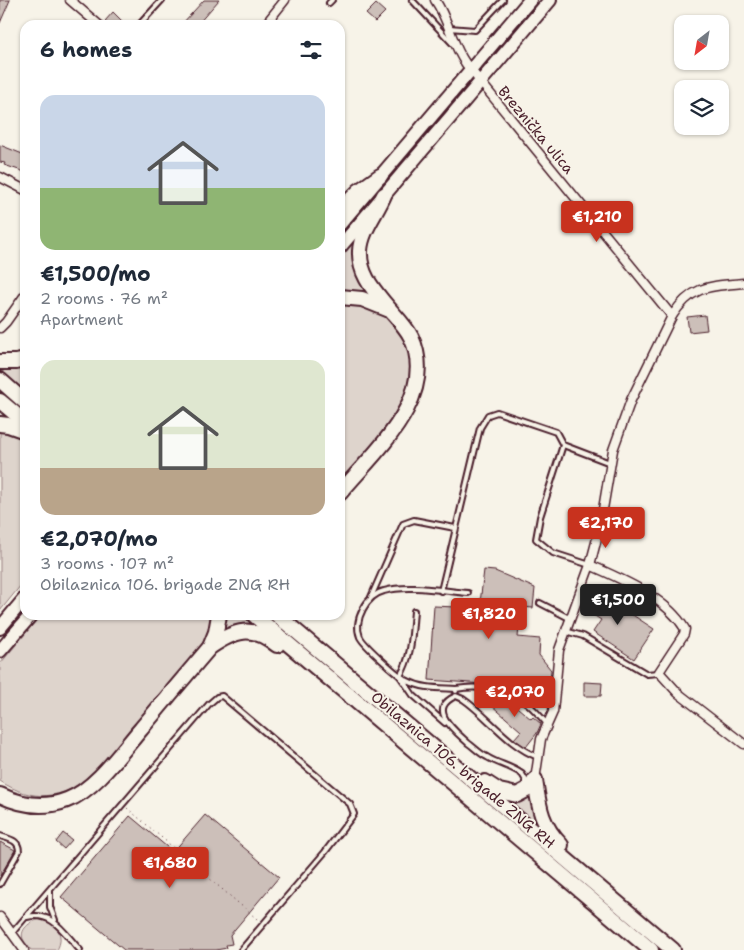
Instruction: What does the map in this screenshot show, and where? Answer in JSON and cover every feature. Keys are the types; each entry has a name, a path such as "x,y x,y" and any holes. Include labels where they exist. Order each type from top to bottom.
{"highway":[{"path":"345,205 359,191 380,176"},
{"path":"345,487 402,417 417,384 418,371 415,347 404,326 365,277 360,252 364,232 384,195"},
{"path":"345,297 362,299 390,310"},
{"path":"0,362 20,361"},
{"path":"0,380 20,398"},
{"path":"0,400 20,418"},
{"path":"0,424 20,429"},
{"path":"210,647 218,620"},
{"name":"Obilaznica 106. brigade ZNG RH","path":"260,620 651,950"},
{"name":"Obilaznica 106. brigade ZNG RH","path":"283,620 673,950"},
{"path":"296,620 310,636 319,651"},
{"path":"0,795 14,802 46,805 69,800 81,792 112,762 210,647 225,637 248,631 269,638 296,657 309,661"},
{"path":"450,761 472,772 499,791 509,795 523,792 530,788 535,780"},
{"path":"535,780 541,814 549,832 579,862 589,878"}],"main road":[{"path":"345,218 530,0"},
{"path":"345,241 550,0"},
{"path":"0,628 20,604"},
{"path":"0,651 27,620"}],"street":[{"path":"70,0 93,20"},
{"path":"268,20 284,0"},
{"name":"Breznička ulica","path":"435,0 449,28 459,55 470,70 672,316"},
{"path":"0,177 20,187"},
{"path":"535,780 541,739 554,712 559,650 590,564 600,527 610,463 619,430 631,400 672,316 681,302 706,286 744,283"},
{"path":"0,328 20,302"},
{"path":"590,564 656,600 681,622 685,629 684,634 659,672 678,693 744,744"},
{"path":"0,917 24,950"}],"lane":[{"path":"144,20 162,0"},
{"path":"412,0 442,34 456,46"},
{"path":"449,28 475,30 503,0"},
{"path":"441,590 480,428 488,415 497,412 556,432 563,445 610,463"},
{"path":"563,445 540,517 536,539 553,553 590,564"},
{"path":"455,528 414,520 403,524 371,597 364,608 358,624 360,637 400,676 425,708 485,757 522,774 525,786 523,792"},
{"path":"371,597 384,590 417,588 468,593"},
{"path":"540,603 569,618"},
{"path":"400,676 410,654 414,611"},
{"path":"565,631 583,636 647,674 659,672"},
{"path":"400,676 421,687 456,690 496,690 527,703 547,724"},
{"path":"456,690 456,696"},
{"path":"12,933 28,917 214,699 222,696 350,804 353,810 353,817 241,950"},
{"path":"451,728 445,720 443,713 445,705 450,698 456,696 472,705 526,751 538,757"},
{"path":"0,836 14,841 19,847 19,851 0,884"},
{"path":"51,889 50,907 56,922 80,950"},
{"path":"28,917 42,916 56,922"}],"path":[{"path":"123,804 264,924"}],"shaded area":[{"path":"358,234 374,296 345,293 345,248"},
{"path":"345,301 370,304 400,325 415,374 395,420 345,480"},
{"path":"20,365 20,392 0,374 0,367"},
{"path":"0,427 20,433 20,586 0,611"},
{"path":"37,620 215,620 210,638 92,777 58,794 47,796 24,793 0,781 0,664"},
{"path":"224,620 253,620 264,629 222,636"},
{"path":"534,793 542,832 504,800"},
{"path":"42,919 52,924 60,935 57,950 31,950 23,939 22,935 25,928 31,923"}],"building":[{"path":"0,0 10,0 0,23"},
{"path":"204,0 219,0 201,20 186,20"},
{"path":"376,4 385,12 375,22 366,14"},
{"path":"113,12 121,20 106,20"},
{"path":"0,145 20,153 20,170 0,162"},
{"path":"705,315 707,330 689,332 687,317"},
{"path":"484,570 495,571 535,588 533,608 521,607 518,637 540,639 539,655 551,670 549,691 511,688 509,690 484,684 429,680 434,606 477,608 478,603 480,603"},
{"path":"588,592 616,610 619,606 654,629 634,659 593,632 601,620 581,607"},
{"path":"584,682 602,683 601,696 584,696"},
{"path":"490,693 504,696 531,719 533,717 541,724 537,733 526,747 514,739 521,731 483,698"},
{"path":"205,815 279,877 230,935 232,944 226,945 227,948 216,950 124,950 61,897 130,816 173,852"},
{"path":"63,833 72,840 64,849 56,842"},
{"path":"0,842 15,850 0,876"}]}
